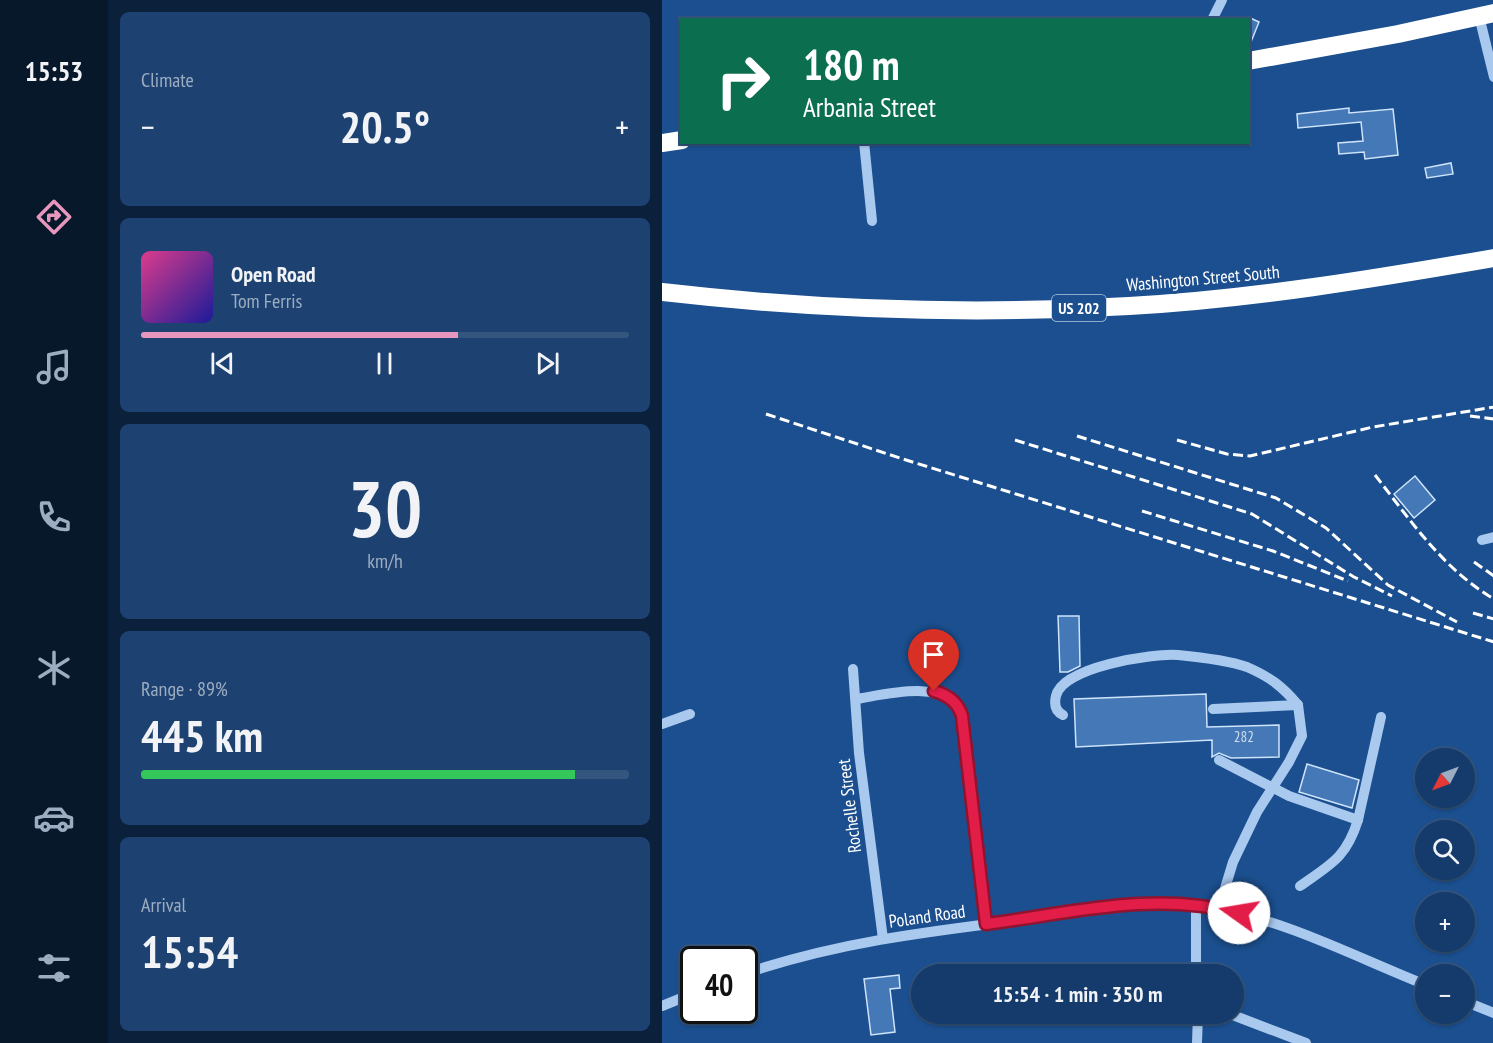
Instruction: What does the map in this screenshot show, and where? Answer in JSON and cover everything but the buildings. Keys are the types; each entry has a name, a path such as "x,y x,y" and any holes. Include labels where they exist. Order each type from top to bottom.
{"highway":[{"path":"1250,61 1345,45 1486,14"},
{"path":"662,143 680,140"},
{"name":"Washington Street South","path":"662,292 770,302 902,309 994,310 1130,306 1292,291 1493,258"}],"street":[{"path":"1213,18 1222,0"},
{"path":"1486,14 1493,77"},
{"path":"864,144 872,221"},
{"path":"1063,715 1058,712 1055,704 1057,692 1074,675 1100,665 1176,655 1245,667 1279,683 1298,705 1301,735 1273,788 1257,812 1233,862 1219,908"},
{"name":"Rochelle Street","path":"853,669 859,753 883,939"},
{"path":"856,699 928,691 947,696 956,704 960,711 964,734 986,924"},
{"path":"1213,709 1298,705"},
{"path":"662,724 690,714"},
{"path":"1300,886 1336,860 1350,843 1358,820 1381,717"},
{"path":"1219,760 1289,796 1358,820"},
{"name":"Poland Road","path":"758,970 820,950 883,939 1142,903 1196,904 1219,908 1295,932 1415,981"},
{"path":"1196,904 1196,964"},
{"path":"662,1006 680,999"},
{"path":"1475,1006 1493,1013"},
{"path":"1244,1019 1306,1043"},
{"path":"1197,1043 1198,1024"}],"railway":[{"path":"1177,440 1227,454 1250,456 1373,427 1494,407"},
{"path":"766,414 906,460 1494,642"},
{"path":"1470,416 1494,419"},
{"path":"1077,436 1276,498 1326,528 1388,585 1457,622"},
{"path":"1015,440 1252,514 1354,577 1392,596"},
{"path":"1375,475 1443,559 1494,599"},
{"path":"1142,511 1273,551 1348,581"},
{"path":"1474,562 1494,576"},
{"path":"1473,613 1494,619"}],"route":[{"path":"934,691 947,696 956,704 962,716 986,924 1142,903 1196,904 1239,913"}]}
